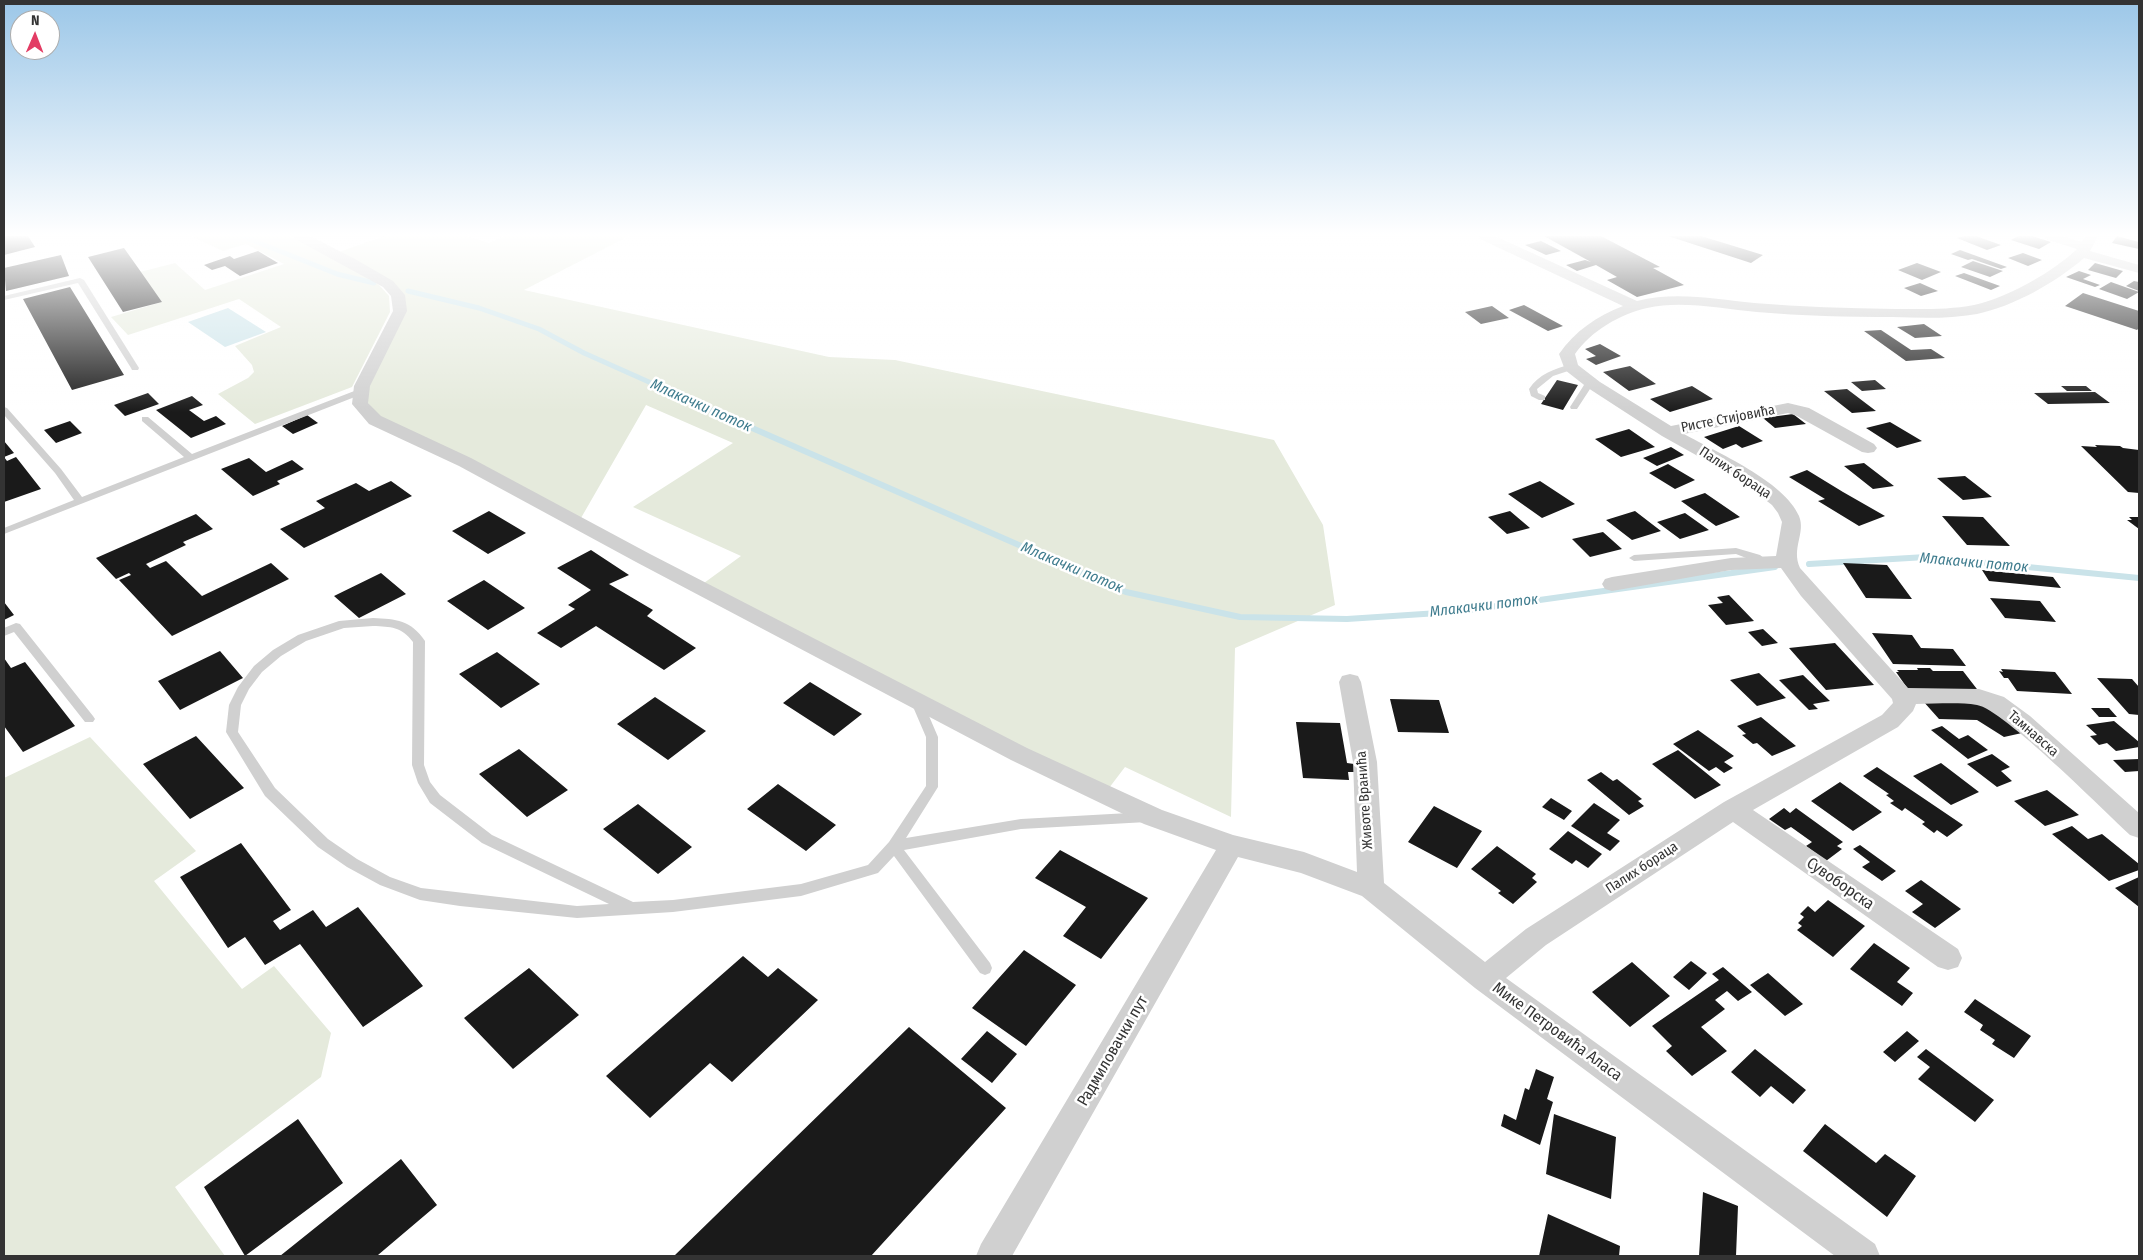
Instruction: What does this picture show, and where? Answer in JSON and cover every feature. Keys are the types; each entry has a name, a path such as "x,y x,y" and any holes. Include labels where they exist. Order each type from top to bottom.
{"street":[{"path":"362,391 362,386 400,311 398,295"},
{"path":"1611,295 1635,306"},
{"path":"1571,367 1567,354 1576,342 1594,327 1635,306 1658,302 1683,302 1813,312 1914,313 1962,312 1986,306 2011,295"},
{"name":"Палих бораца","path":"1571,367 1594,385 1668,432 1751,480 1782,505 1789,514 1792,525 1786,551 1788,562"},
{"name":"Мике Петровића Аласа","path":"362,391 360,404 375,420 465,462 643,558 1019,754 1153,817 1232,845 1304,863 1371,888 1485,979 1863,1256"},
{"name":"Ристе Стијовића","path":"1668,432 1788,408 1803,412 1868,448"},
{"path":"1612,584 1731,564 1788,562 1808,591 1902,696"},
{"name":"Животе Вранића","path":"1350,682 1365,762 1371,888"},
{"name":"Палих бораца","path":"1485,979 1536,937 1733,809 1890,721 1905,705 1902,696"},
{"name":"Тамнавска","path":"1902,696 1980,697 1996,704 2022,722 2139,828"},
{"name":"Сувоборска","path":"1733,809 1948,958"},
{"name":"Радмиловачки пут","path":"993,1256 1232,845"}],"lane":[{"path":"4,298 18,295"},
{"path":"89,295 136,368"},
{"path":"1542,398 1534,394 1533,388 1536,384 1557,370 1571,367"},
{"path":"1574,407 1587,387 1594,385"},
{"path":"4,531 362,391"},
{"path":"4,410 58,471 80,501"},
{"path":"144,419 191,458"},
{"path":"1634,558 1736,551 1756,557 1764,562"},
{"path":"630,908 487,839 435,799 424,783 418,765 419,641 411,631 396,624 373,622 343,624 320,631 302,638 277,652 258,669 244,687 235,705 232,732 247,758 270,792 324,842 352,863 385,881 420,894 577,912 673,906 800,890 873,869 894,846 932,787 932,737 917,702"},
{"path":"4,632 16,627 90,719"},
{"path":"894,846 1021,824 1153,817"},
{"path":"894,846 986,968"}],"shaded area":[{"path":"157,295 388,295 390,312 352,387 255,424 218,394 248,378 254,372 252,365 235,346 281,327 239,299 128,335 111,317 162,302"},
{"path":"401,295 546,295 829,357 895,360 1274,440 1323,525 1335,605 1235,648 1231,817 1125,767 1109,788 1023,749 704,583 741,556 633,507 733,443 646,405 581,518 380,417 366,401 367,383"},
{"path":"90,737 196,851 154,881 242,989 274,966 331,1033 321,1077 175,1187 225,1256 4,1256 4,778"}],"water":[{"path":"228,308 266,332 225,347 188,322"}],"building":[{"path":"39,295 75,295 124,375 72,390 23,299"},
{"path":"112,295 157,295 162,302 123,312"},
{"path":"2081,295 2089,295 2139,311 2139,328 2137,330 2065,306"},
{"path":"2115,295 2134,295 2127,299"},
{"path":"1524,305 1563,326 1548,331 1509,310"},
{"path":"1492,306 1509,318 1481,324 1465,312"},
{"path":"1924,324 1942,336 1915,338 1897,327"},
{"path":"1881,330 1911,350 1931,349 1945,358 1906,361 1864,331"},
{"path":"1600,344 1621,356 1596,365 1586,359 1596,356 1585,349"},
{"path":"1630,366 1656,384 1629,391 1603,372"},
{"path":"1557,380 1578,385 1563,410 1541,404"},
{"path":"1875,380 1886,389 1862,391 1851,382"},
{"path":"1692,386 1713,399 1670,412 1650,399"},
{"path":"2061,386 2086,386 2092,391 2067,391"},
{"path":"1847,389 1876,411 1852,413 1824,391"},
{"path":"2095,392 2110,403 2048,404 2034,393"},
{"path":"148,393 159,404 125,416 114,405"},
{"path":"192,396 203,405 189,410 204,421 216,416 226,424 191,438 156,410"},
{"path":"1793,414 1806,424 1775,428 1763,418"},
{"path":"307,415 318,423 293,434 282,426"},
{"path":"70,421 82,433 56,443 44,430"},
{"path":"1890,422 1922,441 1897,448 1866,428"},
{"path":"1739,426 1763,441 1742,448 1736,444 1723,449 1704,437"},
{"path":"1629,429 1655,447 1621,457 1595,439"},
{"path":"4,441 14,453 4,457"},
{"path":"2095,445 2120,446 2139,450 2139,493 2128,492 2081,446 2097,447"},
{"path":"1671,447 1684,455 1657,466 1643,458"},
{"path":"4,457 7,461 16,457 41,489 4,502"},
{"path":"249,458 266,472 292,460 304,469 277,481 280,484 253,496 221,469"},
{"path":"1864,463 1894,486 1873,489 1844,466"},
{"path":"1668,464 1695,480 1675,489 1649,473"},
{"path":"1807,470 1885,516 1859,526 1818,501 1825,499 1789,477"},
{"path":"1965,476 1992,497 1963,500 1937,478"},
{"path":"391,481 412,496 304,548 280,529 325,508 316,501 356,483 369,491"},
{"path":"1540,481 1575,504 1542,518 1508,494"},
{"path":"1705,493 1740,517 1716,526 1681,501"},
{"path":"489,511 526,533 488,554 452,531"},
{"path":"1510,511 1530,528 1507,534 1488,517"},
{"path":"1635,511 1661,531 1632,540 1606,520"},
{"path":"1685,513 1709,530 1680,539 1657,522"},
{"path":"196,514 213,529 183,542 186,545 146,564 150,568 166,561 202,596 271,563 289,579 172,636 119,580 131,575 129,573 116,579 96,558"},
{"path":"1942,516 1983,517 2010,546 1967,545"},
{"path":"2129,517 2139,517 2139,529 2127,520 2132,520"},
{"path":"1603,532 1622,549 1590,557 1572,539"},
{"path":"591,550 629,575 609,584 653,610 647,616 696,648 664,670 596,626 561,648 537,633 575,609 568,605 591,590 557,568"},
{"path":"1843,563 1887,565 1912,599 1866,598"},
{"path":"1982,570 2053,577 2061,588 1989,581"},
{"path":"381,573 406,594 359,618 334,596"},
{"path":"484,580 525,608 488,630 447,601"},
{"path":"1729,595 1754,621 1726,625 1708,605 1723,603 1717,597"},
{"path":"1990,598 2040,601 2056,622 2005,618"},
{"path":"4,602 14,615 4,620"},
{"path":"1763,629 1778,643 1762,646 1748,632"},
{"path":"1872,633 1912,635 1921,648 1953,649 1966,666 1893,664"},
{"path":"1835,643 1874,685 1826,690 1789,648"},
{"path":"220,651 243,678 180,710 158,681"},
{"path":"497,652 540,684 501,708 459,674"},
{"path":"4,658 11,668 25,662 75,726 23,752 4,726"},
{"path":"1917,668 1930,668 1933,671 1963,671 1980,693 1910,692 1896,672 1899,672 1897,670 1918,670"},
{"path":"2001,669 2055,672 2072,694 2017,691 2008,678 2004,678 1999,671 2003,672"},
{"path":"1759,673 1786,698 1757,706 1730,680"},
{"path":"1803,675 1830,701 1813,704 1818,709 1809,710 1779,680"},
{"path":"2097,678 2132,679 2139,687 2139,715 2129,714"},
{"path":"810,682 862,714 834,736 783,703"},
{"path":"655,697 706,731 668,760 617,724"},
{"path":"1390,699 1439,700 1449,733 1398,732"},
{"path":"1923,701 1975,703 1992,709 2022,733 2004,737 1977,720 1939,719"},
{"path":"2091,708 2109,708 2117,717 2099,717"},
{"path":"1761,717 1796,746 1772,756 1757,743 1753,744 1742,735 1746,734 1737,726"},
{"path":"2114,721 2139,742 2139,747 2116,751 2107,743 2099,745 2090,736 2097,735 2086,725"},
{"path":"1296,722 1340,723 1347,763 1354,764 1355,772 1348,772 1349,780 1303,778"},
{"path":"1942,726 1959,739 1968,735 1988,750 1968,759 1931,730"},
{"path":"1698,730 1734,756 1724,762 1733,768 1724,773 1716,767 1709,771 1673,744"},
{"path":"196,736 244,788 190,819 143,764"},
{"path":"519,749 568,790 527,817 479,774"},
{"path":"1678,750 1721,785 1695,799 1652,764"},
{"path":"1992,754 2010,767 2001,771 2012,781 1997,787 1967,764"},
{"path":"2139,759 2139,771 2125,772 2113,760"},
{"path":"1941,763 1979,792 1951,805 1913,776"},
{"path":"1877,767 1963,825 1947,837 1937,830 1934,833 1922,824 1925,822 1905,808 1902,811 1890,803 1894,801 1886,795 1889,794 1863,776"},
{"path":"1601,772 1613,781 1617,779 1642,799 1638,801 1644,806 1629,815 1587,780"},
{"path":"1840,782 1882,812 1853,831 1811,801"},
{"path":"778,784 836,825 806,851 747,809"},
{"path":"2047,790 2079,815 2045,826 2014,801"},
{"path":"1551,798 1572,811 1564,820 1542,807"},
{"path":"1594,803 1620,820 1607,833 1620,841 1610,851 1571,826"},
{"path":"638,804 692,847 658,874 603,829"},
{"path":"1434,806 1482,831 1457,868 1408,842"},
{"path":"1784,808 1790,813 1796,808 1843,842 1837,846 1842,849 1826,861 1806,846 1812,842 1791,827 1785,830 1769,819"},
{"path":"2072,826 2088,839 2102,834 2139,864 2139,870 2109,881 2052,834"},
{"path":"1568,831 1602,854 1588,868 1576,860 1572,864 1549,849"},
{"path":"241,843 291,910 273,921 280,930 313,910 326,927 358,907 423,986 363,1027 300,944 265,965 245,937 228,948 180,877"},
{"path":"1860,845 1896,871 1882,881 1862,867 1870,862 1853,849"},
{"path":"1497,846 1536,874 1532,878 1537,882 1513,904 1498,893 1501,891 1471,869"},
{"path":"1060,850 1148,898 1101,959 1063,936 1086,907 1035,878"},
{"path":"2139,877 2139,907 2115,888"},
{"path":"1921,880 1961,909 1935,928 1912,912 1923,904 1905,891"},
{"path":"1828,900 1865,926 1833,957 1797,930 1802,926 1798,923 1804,917 1800,914 1808,906 1815,912"},
{"path":"1874,943 1910,968 1897,982 1913,993 1902,1006 1850,969"},
{"path":"1024,950 1076,985 1026,1046 972,1008"},
{"path":"743,956 768,977 778,968 818,1000 732,1082 710,1063 650,1118 606,1076"},
{"path":"1691,961 1707,973 1689,990 1673,977"},
{"path":"1632,962 1670,996 1630,1027 1592,992"},
{"path":"1723,967 1752,992 1738,1001 1727,991 1715,1000 1725,1009 1701,1027 1727,1051 1692,1076 1666,1051 1672,1046 1652,1026 1719,980 1712,974"},
{"path":"529,968 579,1015 513,1069 464,1018"},
{"path":"1768,973 1803,1004 1785,1016 1750,985"},
{"path":"1975,999 2031,1036 2014,1058 1992,1044 1995,1040 1980,1030 1983,1025 1964,1012"},
{"path":"909,1027 1006,1108 871,1256 674,1256"},
{"path":"987,1031 1017,1054 992,1083 961,1059"},
{"path":"1907,1031 1919,1041 1895,1062 1883,1052"},
{"path":"1755,1049 1806,1090 1793,1104 1771,1086 1760,1097 1731,1072"},
{"path":"1926,1049 1994,1100 1975,1122 1918,1079 1930,1067 1917,1057"},
{"path":"1536,1069 1554,1077 1547,1099 1553,1102 1540,1145 1501,1126 1504,1114 1516,1120 1525,1088 1529,1090"},
{"path":"1554,1114 1616,1137 1611,1199 1546,1174"},
{"path":"298,1119 343,1183 245,1256 204,1187"},
{"path":"1825,1124 1876,1163 1885,1154 1916,1176 1887,1217 1803,1151"},
{"path":"401,1159 437,1205 379,1256 280,1256"},
{"path":"1703,1192 1738,1206 1736,1256 1699,1256"},
{"path":"1548,1214 1620,1246 1619,1256 1539,1256"}],"waterway":[{"name":"Млакачки поток","path":"424,295 479,308 539,329 584,353 714,411"},
{"name":"Млакачки поток","path":"711,410 1126,592 1240,617 1347,619 1454,612 1775,567"},
{"name":"Млакачки поток","path":"1809,564 1926,557 2139,578"}]}
